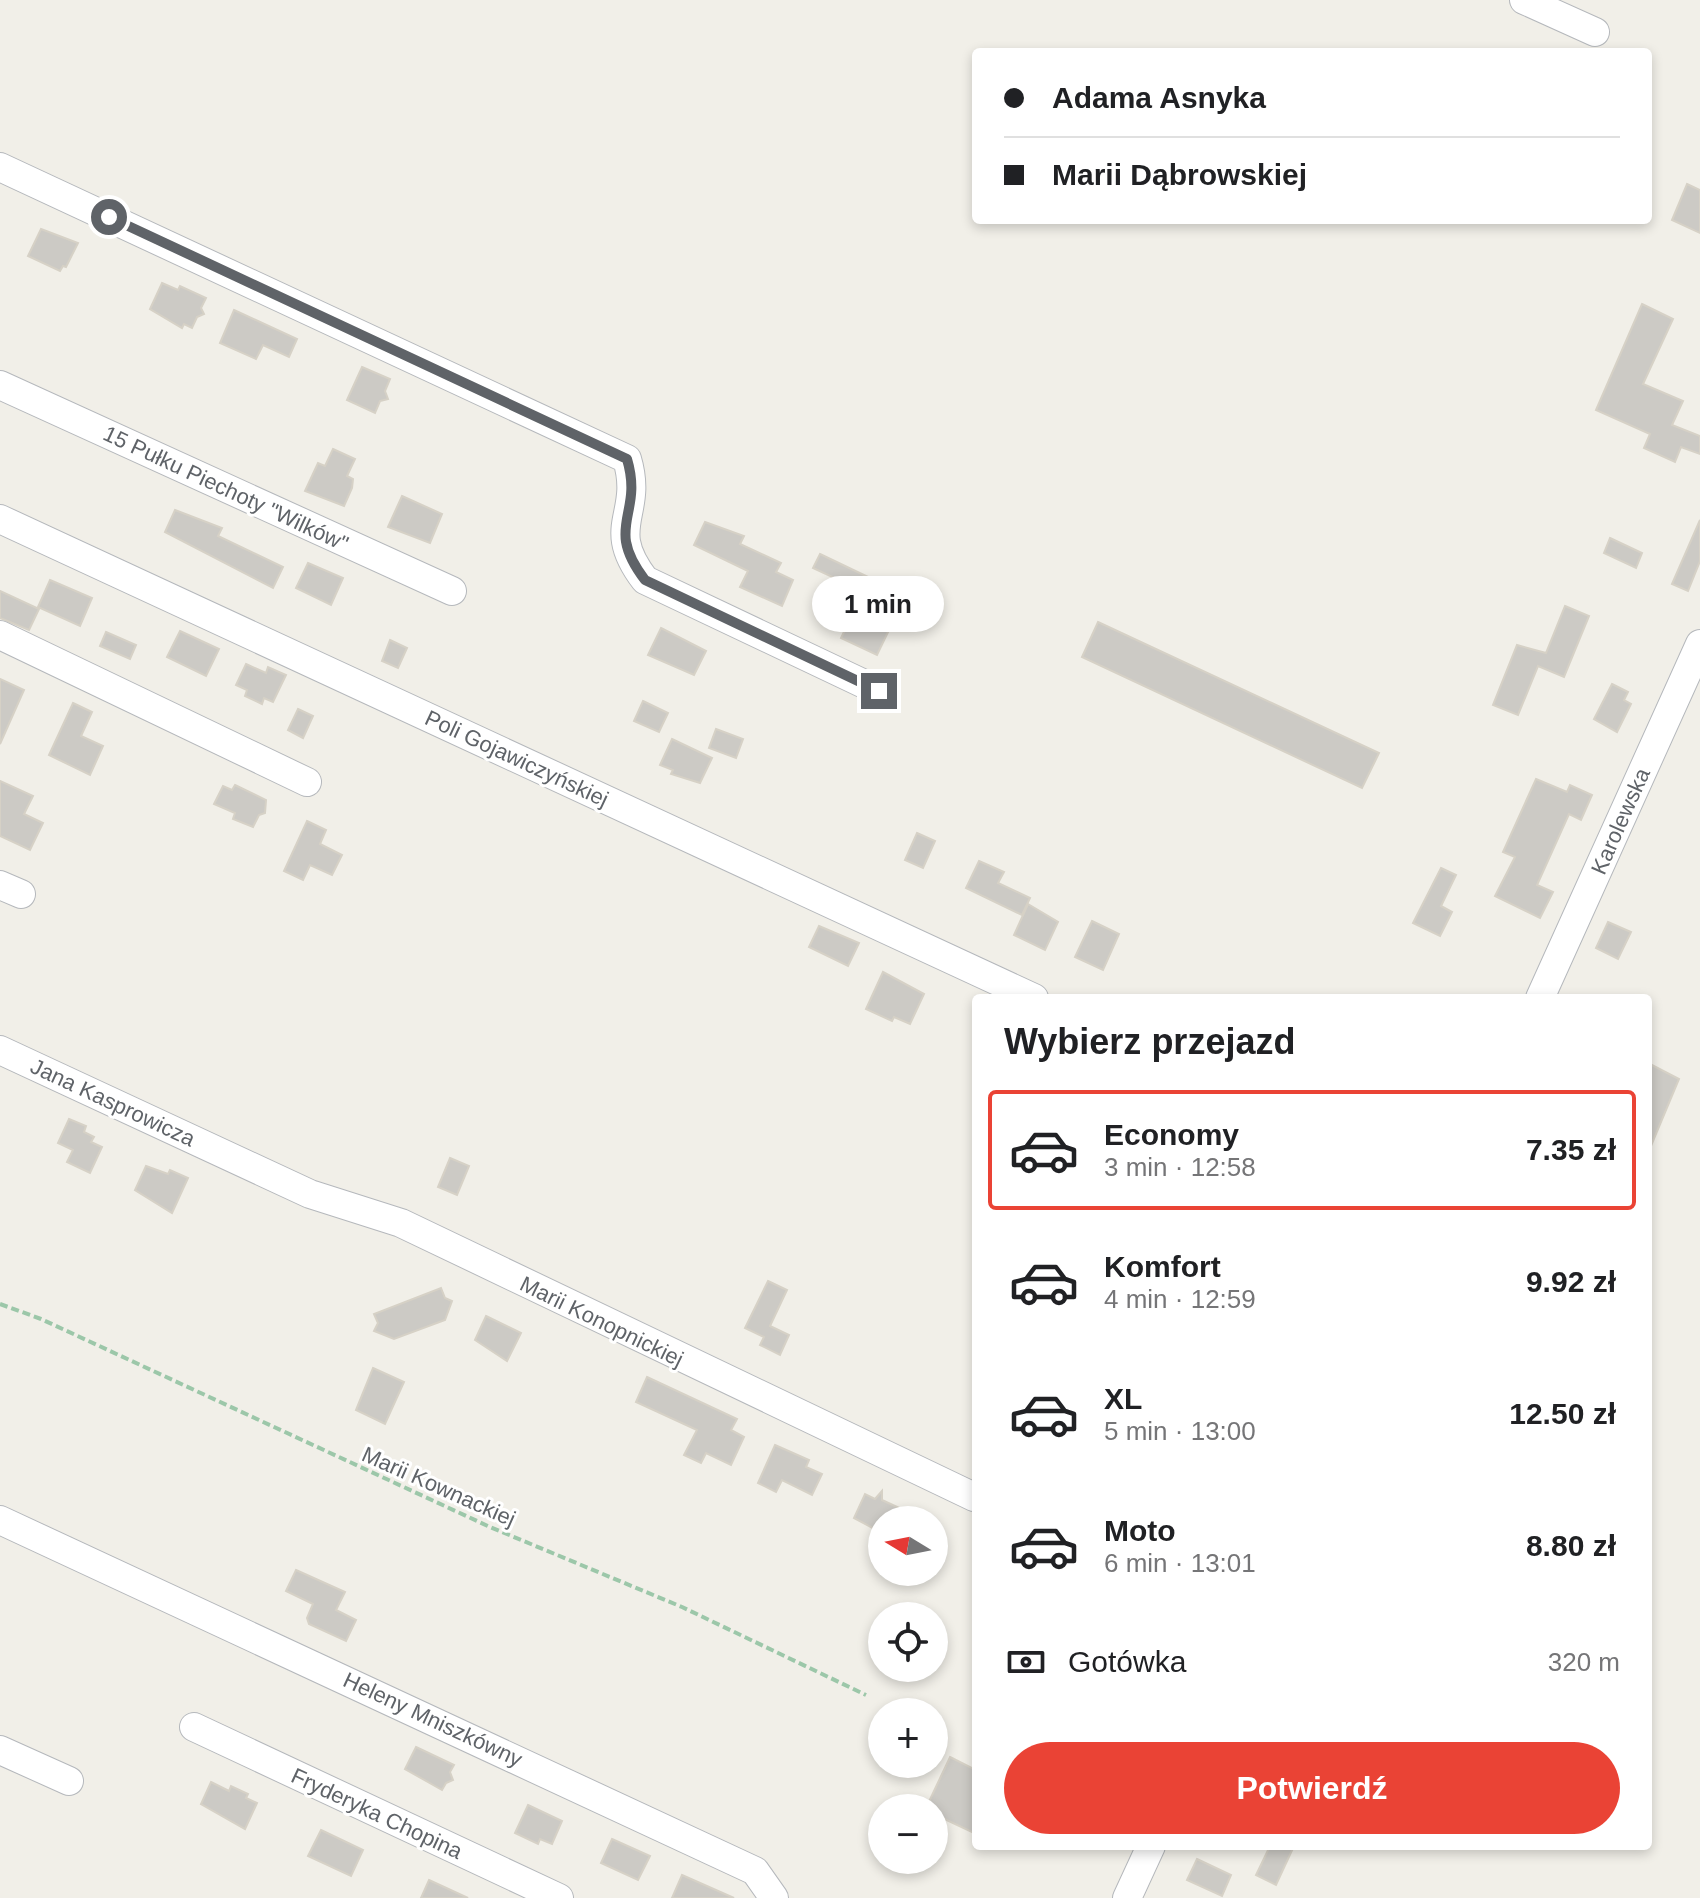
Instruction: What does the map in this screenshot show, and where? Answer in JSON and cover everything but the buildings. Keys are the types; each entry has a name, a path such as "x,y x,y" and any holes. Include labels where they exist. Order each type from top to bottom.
{"street":[{"path":"1524,0 1595,32"},
{"path":"0,167 627,459 634,482 622,537 629,559 645,580 879,691"},
{"name":"15 Pułku Piechoty \"Wilków\"","path":"0,385 452,591"},
{"name":"Poli Gojawiczyńskiej","path":"0,519 1025,994"},
{"path":"0,635 307,782"},
{"name":"Karolewska","path":"1542,994 1700,644"},
{"name":"Jana Kasprowicza","path":"0,1050 226,1154"},
{"name":"Marii Konopnickiej","path":"226,1154 310,1194 401,1223 972,1496"},
{"name":"Heleny Mniszkówny","path":"0,1520 755,1871 774,1898"},
{"name":"Fryderyka Chopina","path":"194,1727 559,1898"},
{"path":"0,1750 69,1781"},
{"path":"1127,1898 1149,1850"}],"path":[{"name":"Marii Kownackiej","path":"0,1304 41,1319 490,1527 682,1607 866,1695"}],"route":[{"path":"109,217 627,459 634,482 622,537 629,559 645,580 879,691"}]}
